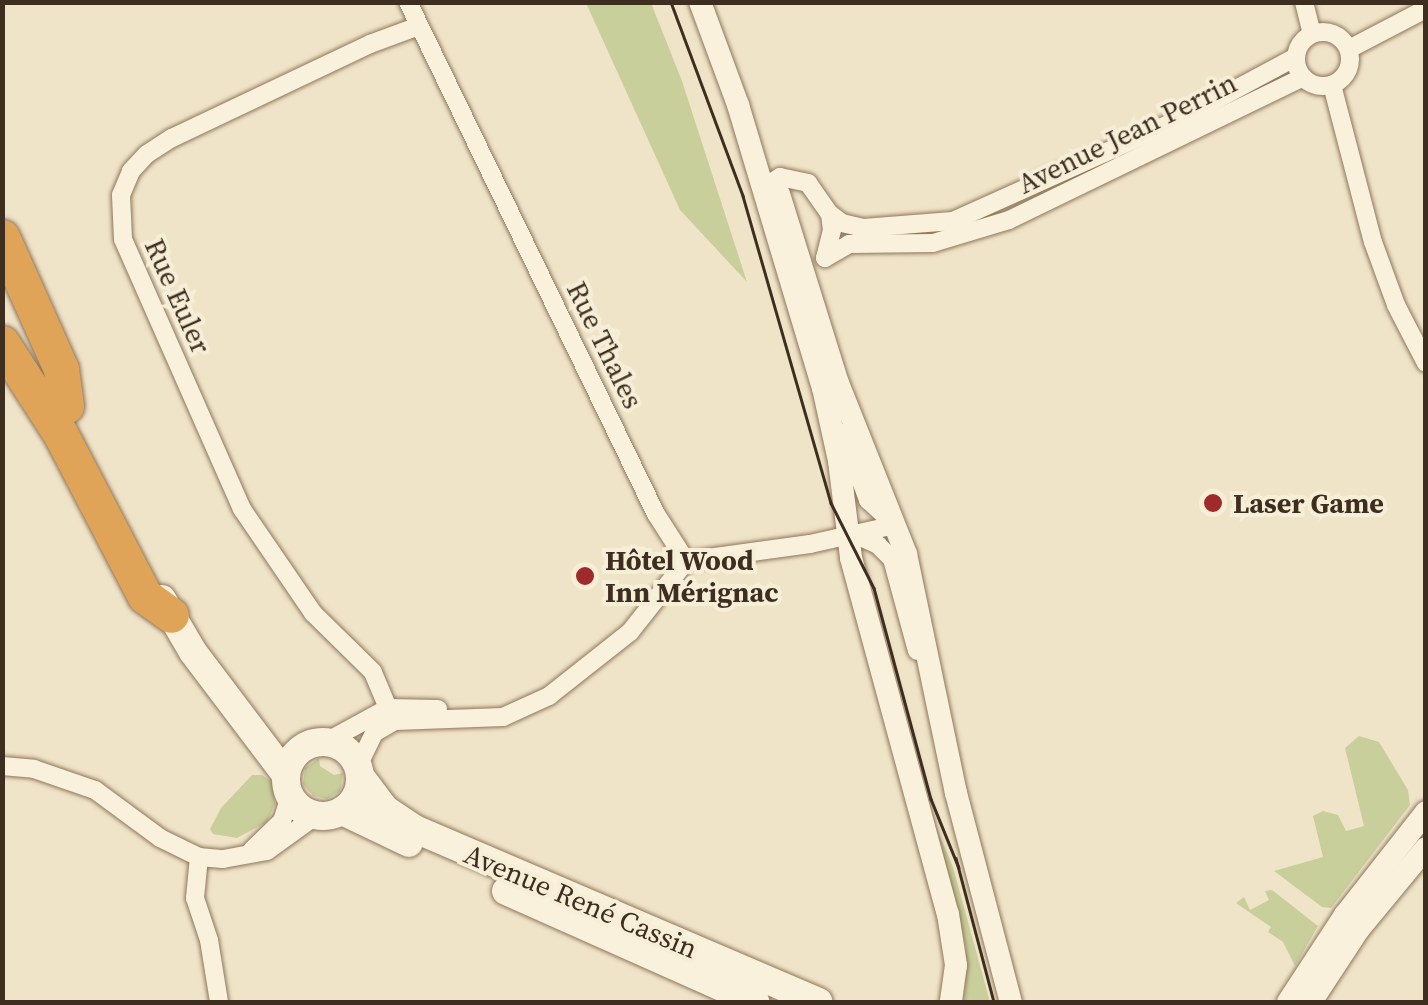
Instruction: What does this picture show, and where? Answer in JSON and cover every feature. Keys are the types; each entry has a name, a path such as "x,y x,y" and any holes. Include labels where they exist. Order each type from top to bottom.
{"highway":[{"path":"2,236 61,368 66,406"},
{"path":"2,343 60,433 145,596 171,615"}],"main road":[{"path":"2,269 171,615 205,668 306,812 330,813 356,796 359,771 345,749 268,724 205,668"},
{"path":"288,786 294,756 319,743"},
{"name":"Avenue René Cassin","path":"359,771 384,809 415,829 508,873 819,1002"},
{"name":"Avenue René Cassin","path":"330,813 755,1002"}],"street":[{"name":"Rue Thales","path":"408,2 656,514 686,561"},
{"path":"700,2 769,190 805,272 838,383 913,578 943,727 1011,1002"},
{"path":"1304,2 1312,34"},
{"path":"1348,49 1426,9"},
{"name":"Rue Euler","path":"388,708 374,672 314,614 242,509 123,239 121,196 131,171 147,154 172,138 370,44 420,26"},
{"path":"1312,34 1338,36 1348,49 1350,66 1332,85 1317,85 1303,77 1296,57 1300,43 1312,34"},
{"name":"Avenue Jean Perrin","path":"769,190 787,176 808,183 842,224 863,228 963,226 1296,57"},
{"name":"Avenue Jean Perrin","path":"805,272 849,244 900,246 963,226 1176,142 1303,77"},
{"path":"1332,85 1373,242 1396,305 1426,363"},
{"path":"769,190 782,254 823,388 852,536 945,900 956,966 951,1002"},
{"path":"825,258 832,230 830,214"},
{"path":"782,254 805,272"},
{"path":"823,388 868,500 895,525"},
{"path":"359,771 372,737 395,721 516,713 549,696 640,623 686,561 852,536 895,525"},
{"path":"852,536 878,545 892,559 923,672 943,727"},
{"path":"319,743 388,708 422,705 467,718"},
{"path":"2,766 34,769 95,790 160,838 200,857 267,851 330,813"},
{"path":"233,857 269,836 282,821 288,786"},
{"path":"1288,1002 1345,915 1426,812"},
{"path":"1310,1002 1360,929 1426,848"},
{"path":"200,857 195,898 209,940 219,1002"}],"green space":[{"path":"586,3 651,3 682,81 747,282 680,210"},
{"path":"1359,736 1379,742 1408,790 1410,805 1331,908 1322,907 1274,871 1323,857 1313,816 1323,811 1338,815 1346,831 1364,826 1345,748"},
{"path":"319,758 320,766 334,775 343,773 340,791 327,799 313,796 303,784 305,768"},
{"path":"252,775 262,775 272,782 275,804 267,822 237,838 213,834 210,829 221,808"},
{"path":"931,815 953,867 990,1002 964,1002 966,947"},
{"path":"1272,890 1318,926 1295,966 1283,942 1268,932 1271,927 1236,903 1244,897 1250,910 1269,900 1265,891"}],"tram line":[{"path":"671,2 743,196 831,503 874,588 931,799 959,868"},
{"path":"956,858 994,1002"}],"place":[{"name":"Laser Game","path":"1213,503"},
{"name":"Hôtel Wood Inn Mérignac","path":"585,576"}]}
